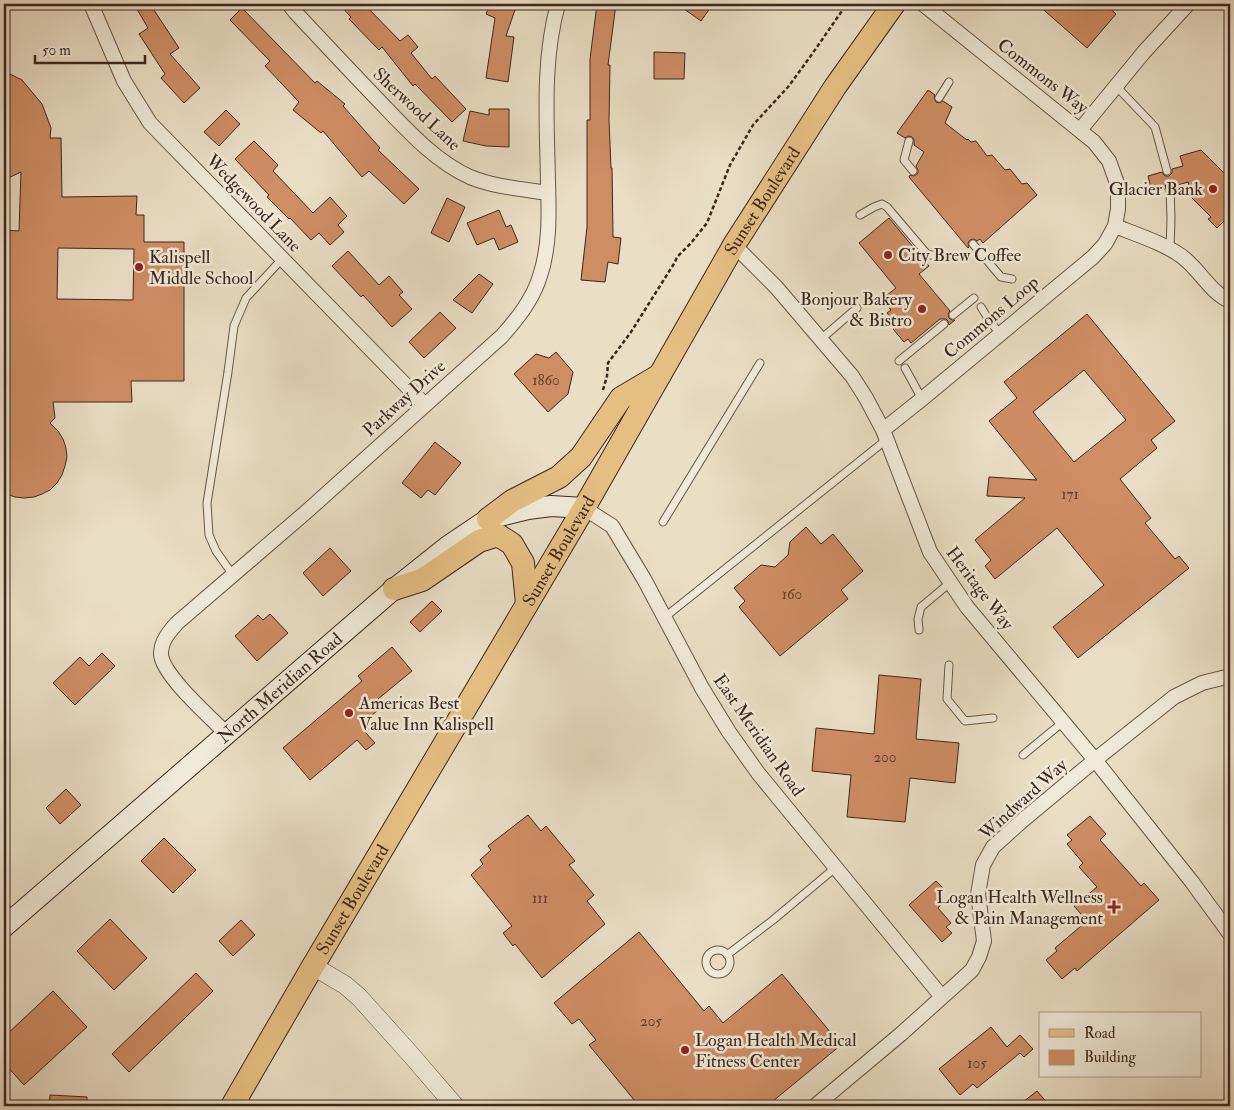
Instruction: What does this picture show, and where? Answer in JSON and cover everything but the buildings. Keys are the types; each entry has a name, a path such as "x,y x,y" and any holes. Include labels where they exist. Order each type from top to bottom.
{"main road":[{"name":"Sunset Boulevard","path":"241,1103 313,966 584,508 734,245 835,87 894,4"},
{"path":"488,519 512,501 559,477 581,457 621,398 660,374"},
{"name":"North Meridian Road","path":"4,927 394,589 448,546 488,519 528,509 551,506 584,508"},
{"path":"394,589 422,580 479,541 498,535 512,544 523,563 527,604"}],"street":[{"name":"Wedgewood Lane","path":"91,4 124,81 150,123 425,405"},
{"name":"Sherwood Lane","path":"289,4 399,122 444,162 469,176 483,181 548,194"},
{"name":"Parkway Drive","path":"227,734 177,683 166,669 161,652 167,635 177,624 305,514 502,336 534,292 540,277 547,244 547,86 550,47 558,4"},
{"name":"Commons Way","path":"923,4 1080,130 1155,40 1188,4"},
{"name":"Commons Loop","path":"884,435 922,399 1093,257 1104,244 1115,226 1118,209 1118,186 1109,161 1094,142 1080,130"},
{"path":"1115,226 1170,249 1184,258 1221,297 1230,301"},
{"name":"Heritage Way","path":"734,245 776,288 852,376 866,398 884,435 930,552 967,607 1095,760 1192,882 1230,934"},
{"name":"East Meridian Road","path":"584,508 612,526 665,617 702,688 758,774 942,997"},
{"name":"Windward Way","path":"816,1106 972,970 984,941 978,894 983,866 993,847 1095,760 1174,697 1202,683 1230,676"},
{"path":"313,966 360,997 455,1106"}],"lane":[{"path":"939,98 949,82"},
{"path":"1116,86 1155,127 1167,171"},
{"path":"909,141 904,160 913,171"},
{"path":"1170,188 1170,249"},
{"path":"860,215 882,204 887,207 927,254 940,257"},
{"path":"973,244 1001,277 1012,279"},
{"path":"233,575 216,551 209,535 207,504 234,326 246,298 282,259"},
{"path":"953,315 974,298"},
{"path":"981,307 1000,334"},
{"path":"821,339 857,308"},
{"path":"899,361 944,324"},
{"path":"663,522 760,363"},
{"path":"905,368 922,399"},
{"path":"665,617 884,435"},
{"path":"919,630 918,619 921,607 951,582"},
{"path":"949,665 947,698 965,721 993,718"},
{"path":"1023,755 1063,722"},
{"path":"727,954 773,920 835,868"}],"path":[{"path":"603,392 608,363 631,332 677,257 692,243 707,223 730,165 753,125 788,87 848,4"}],"place":[{"name":"Glacier Bank","path":"1213,189"},
{"name":"City Brew Coffee","path":"888,255"},
{"name":"Kalispell Middle School","path":"139,267"},
{"name":"Bonjour Bakery & Bistro","path":"922,309"},
{"name":"Americas Best Value Inn Kalispell","path":"349,713"},
{"name":"Logan Health Wellness & Pain Management","path":"1114,907"},
{"name":"Logan Health Medical Fitness Center","path":"685,1050"}]}
